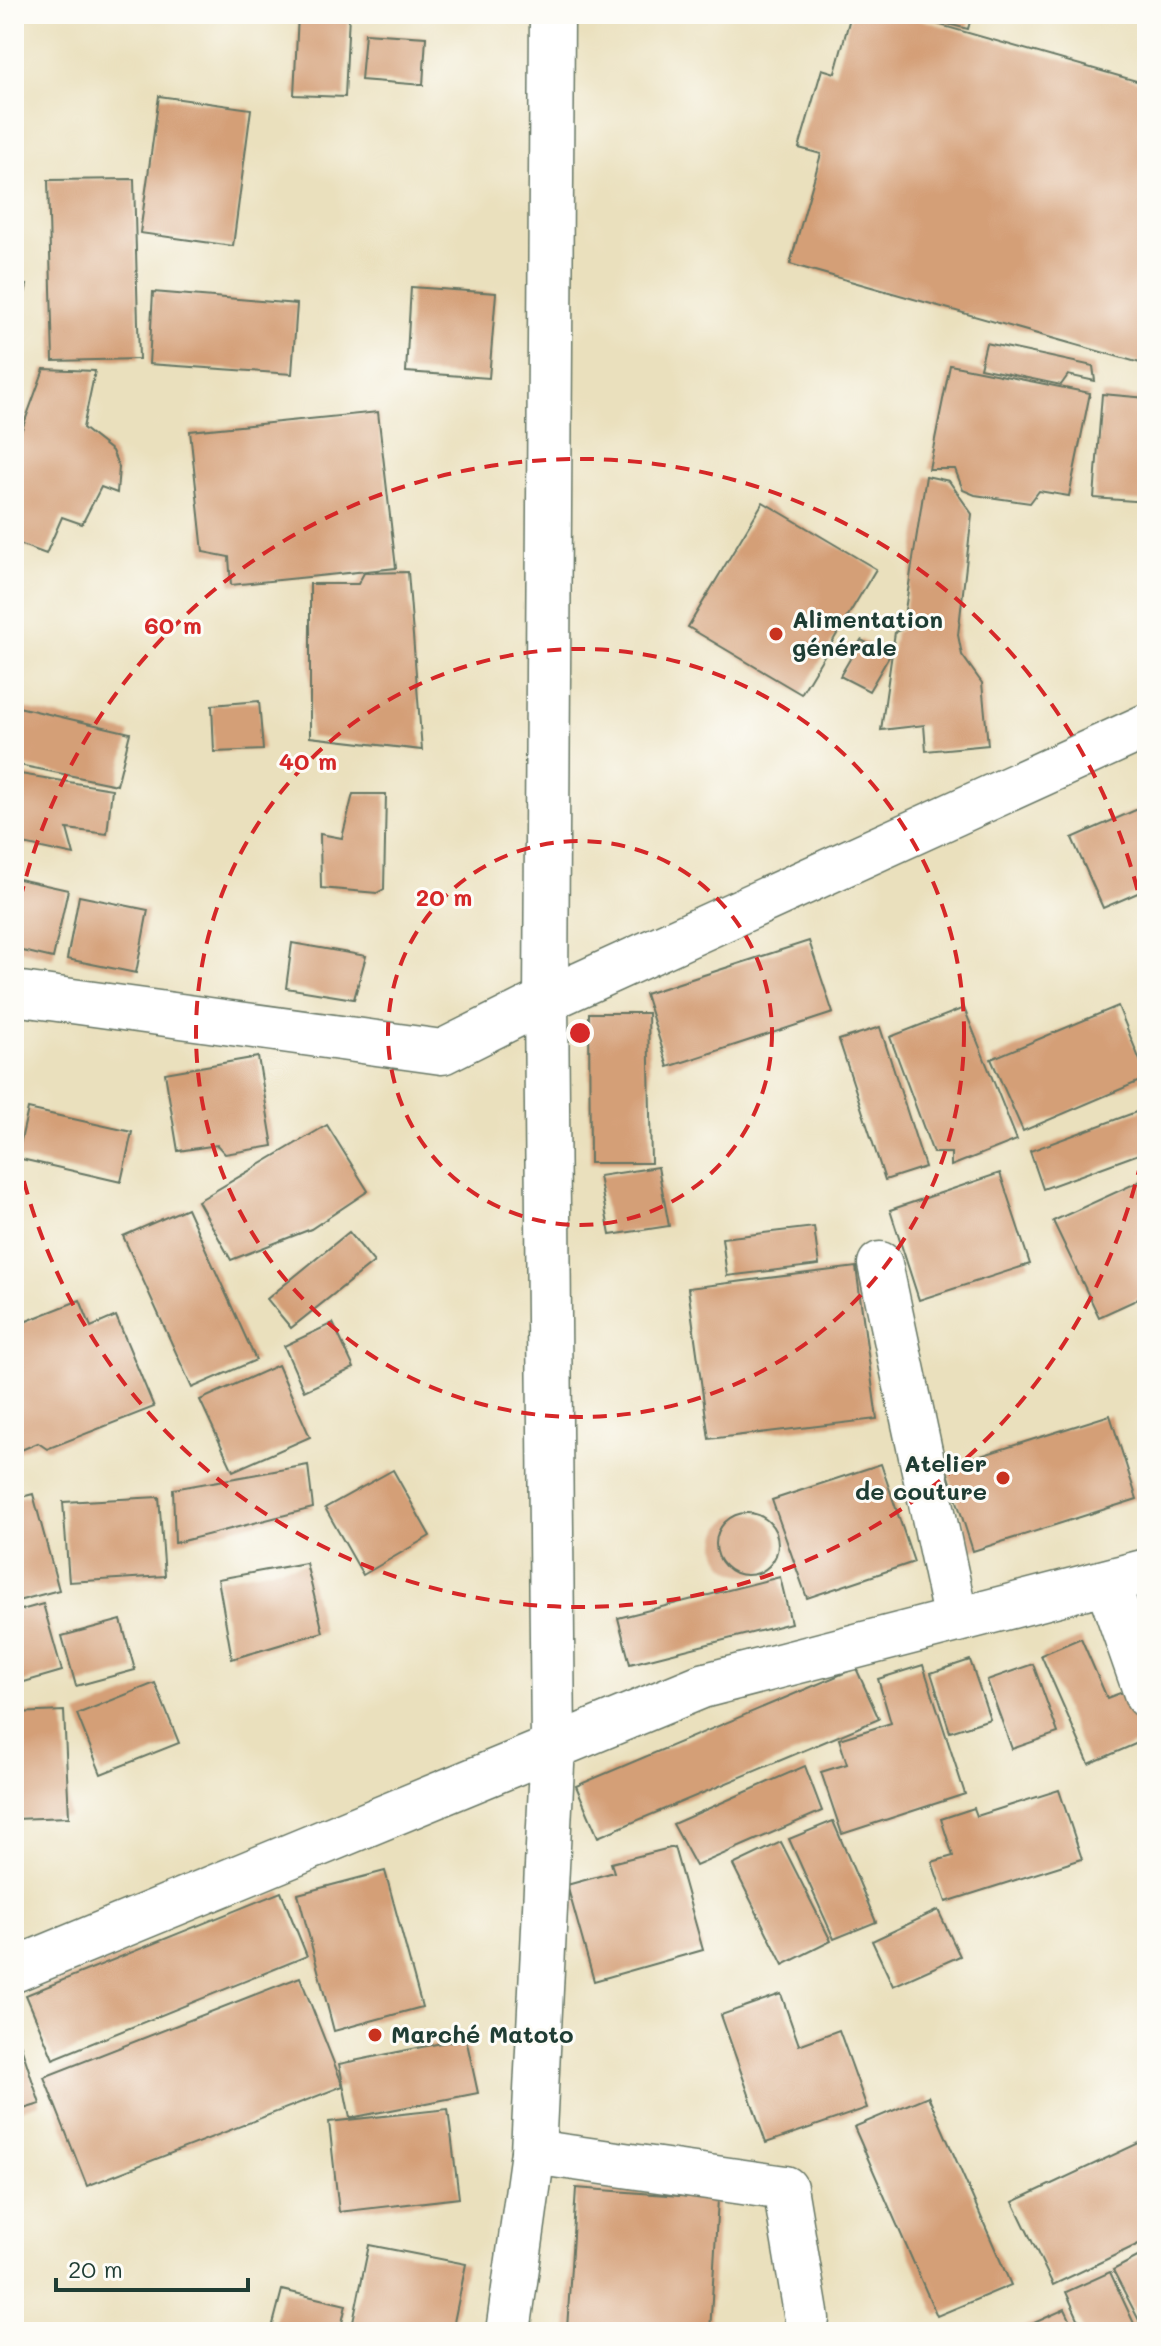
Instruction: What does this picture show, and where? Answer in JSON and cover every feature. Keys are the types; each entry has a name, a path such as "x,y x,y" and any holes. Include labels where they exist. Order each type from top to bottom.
{"street":[{"path":"508,2332 533,2152 553,1745 546,1000 552,14"},
{"path":"14,993 442,1052 546,1000 1147,726"},
{"path":"880,1264 956,1620"},
{"path":"14,1970 702,1686 1127,1576 1147,1696"},
{"path":"533,2152 785,2188 807,2319"}],"building":[{"path":"298,14 349,14 345,97 294,95"},
{"path":"851,14 902,14 1147,84 1147,365 790,264 821,154 799,148 822,69 835,73"},
{"path":"908,14 972,14 968,29"},
{"path":"365,33 426,37 423,85 361,80"},
{"path":"159,96 251,109 233,246 140,233"},
{"path":"134,179 139,359 53,361 48,180"},
{"path":"14,284 27,285 15,339 14,339"},
{"path":"411,287 496,293 489,378 406,372"},
{"path":"153,292 297,304 292,374 149,364"},
{"path":"986,343 1093,366 1095,381 1068,375 1061,385 980,368"},
{"path":"950,365 1090,393 1069,496 1039,491 1030,503 975,495 963,490 955,469 929,469"},
{"path":"44,369 95,371 83,428 112,451 119,467 117,493 101,487 82,524 62,517 46,554 14,542 14,451"},
{"path":"1102,394 1147,398 1147,502 1094,498"},
{"path":"378,412 396,568 231,585 229,557 203,552 190,431"},
{"path":"926,476 949,481 972,514 958,635 962,655 982,683 988,745 926,751 924,725 881,730 895,632 902,629"},
{"path":"763,502 876,569 801,694 688,627"},
{"path":"408,572 422,750 310,737 310,584 358,584 364,573"},
{"path":"861,640 890,655 869,691 840,676"},
{"path":"259,701 263,750 214,752 212,705"},
{"path":"14,706 130,733 117,785 14,764"},
{"path":"14,773 112,789 107,834 67,829 74,855 14,842"},
{"path":"353,794 386,794 384,889 377,893 321,888 320,834 342,838"},
{"path":"1147,805 1147,889 1103,908 1072,838"},
{"path":"14,878 68,890 53,958 14,949"},
{"path":"79,896 148,910 136,973 67,959"},
{"path":"809,941 833,1013 668,1067 645,994"},
{"path":"292,943 366,956 354,999 286,988"},
{"path":"1118,1006 1147,1078 1023,1131 991,1059"},
{"path":"964,1008 1017,1140 951,1166 951,1153 933,1153 890,1037"},
{"path":"589,1013 648,1013 651,1163 590,1163"},
{"path":"880,1027 925,1167 885,1180 839,1040"},
{"path":"258,1057 273,1146 225,1154 217,1145 178,1151 165,1073"},
{"path":"1147,1108 1147,1151 1043,1189 1030,1151"},
{"path":"28,1109 132,1132 121,1182 17,1158"},
{"path":"327,1125 368,1191 311,1229 231,1260 198,1201"},
{"path":"658,1167 669,1226 610,1235 599,1176"},
{"path":"1000,1173 1030,1264 919,1300 890,1210"},
{"path":"1147,1178 1147,1295 1099,1317 1053,1221"},
{"path":"187,1208 256,1360 192,1388 123,1236"},
{"path":"814,1227 819,1265 727,1276 722,1238"},
{"path":"349,1232 374,1262 291,1328 267,1299"},
{"path":"856,1267 877,1419 709,1439 688,1288"},
{"path":"80,1300 91,1327 116,1316 154,1407 47,1449 38,1443 14,1453 14,1326"},
{"path":"333,1323 354,1368 304,1391 284,1346"},
{"path":"278,1365 310,1437 233,1471 200,1400"},
{"path":"1110,1415 1137,1499 973,1551 946,1467"},
{"path":"881,1464 914,1562 807,1598 772,1500"},
{"path":"308,1465 313,1508 175,1543 173,1489"},
{"path":"393,1470 430,1536 363,1575 325,1508"},
{"path":"33,1494 59,1590 14,1602 14,1499"},
{"path":"159,1497 165,1576 69,1582 63,1502"},
{"path":"747,1513 759,1515 769,1522 776,1532 776,1556 769,1566 759,1573 747,1575 735,1573 725,1566 718,1556 716,1544 718,1532 725,1522 735,1515"},
{"path":"306,1563 323,1632 232,1659 218,1579"},
{"path":"780,1577 791,1623 630,1664 618,1618"},
{"path":"43,1604 62,1671 14,1685 14,1612"},
{"path":"121,1620 135,1670 76,1686 62,1636"},
{"path":"1081,1638 1107,1698 1131,1689 1147,1728 1147,1739 1089,1764 1041,1655"},
{"path":"970,1660 990,1719 950,1732 931,1673"},
{"path":"1033,1664 1058,1733 1012,1749 987,1680"},
{"path":"923,1665 965,1794 842,1834 821,1772 847,1764 839,1739 891,1723 878,1679"},
{"path":"856,1668 879,1719 598,1837 576,1786"},
{"path":"155,1683 179,1743 101,1774 77,1714"},
{"path":"64,1711 69,1817 14,1819 14,1713"},
{"path":"805,1766 822,1811 696,1866 673,1824"},
{"path":"1059,1790 1082,1859 946,1902 932,1862 953,1856 941,1819 974,1808 977,1816"},
{"path":"833,1821 876,1922 834,1939 789,1839"},
{"path":"781,1842 831,1941 783,1965 733,1865"},
{"path":"674,1847 703,1950 594,1981 567,1885 614,1872 611,1863"},
{"path":"385,1871 422,2007 334,2031 298,1894"},
{"path":"281,1892 307,1956 53,2059 26,1995"},
{"path":"938,1910 960,1956 893,1986 872,1941"},
{"path":"300,1977 343,2086 87,2186 44,2077"},
{"path":"781,1994 799,2045 839,2030 867,2108 766,2143 721,2015"},
{"path":"466,2038 478,2093 350,2118 339,2064"},
{"path":"20,2043 40,2104 14,2112 14,2045"},
{"path":"928,2096 1011,2285 937,2316 854,2127"},
{"path":"448,2109 459,2198 339,2212 329,2122"},
{"path":"1143,2141 1147,2150 1147,2240 1053,2285 1013,2202"},
{"path":"576,2188 718,2199 710,2332 567,2329"},
{"path":"369,2245 466,2264 452,2332 351,2332"},
{"path":"1147,2252 1147,2332 1145,2332 1113,2270"},
{"path":"1110,2272 1138,2332 1084,2332 1066,2292"},
{"path":"282,2290 346,2305 340,2332 271,2332"},
{"path":"1065,2309 1076,2332 1014,2332"}],"place":[{"name":"Alimentation générale","path":"776,634"},
{"name":"Atelier de couture","path":"1003,1478"},
{"name":"Marché Matoto","path":"375,2035"}]}
